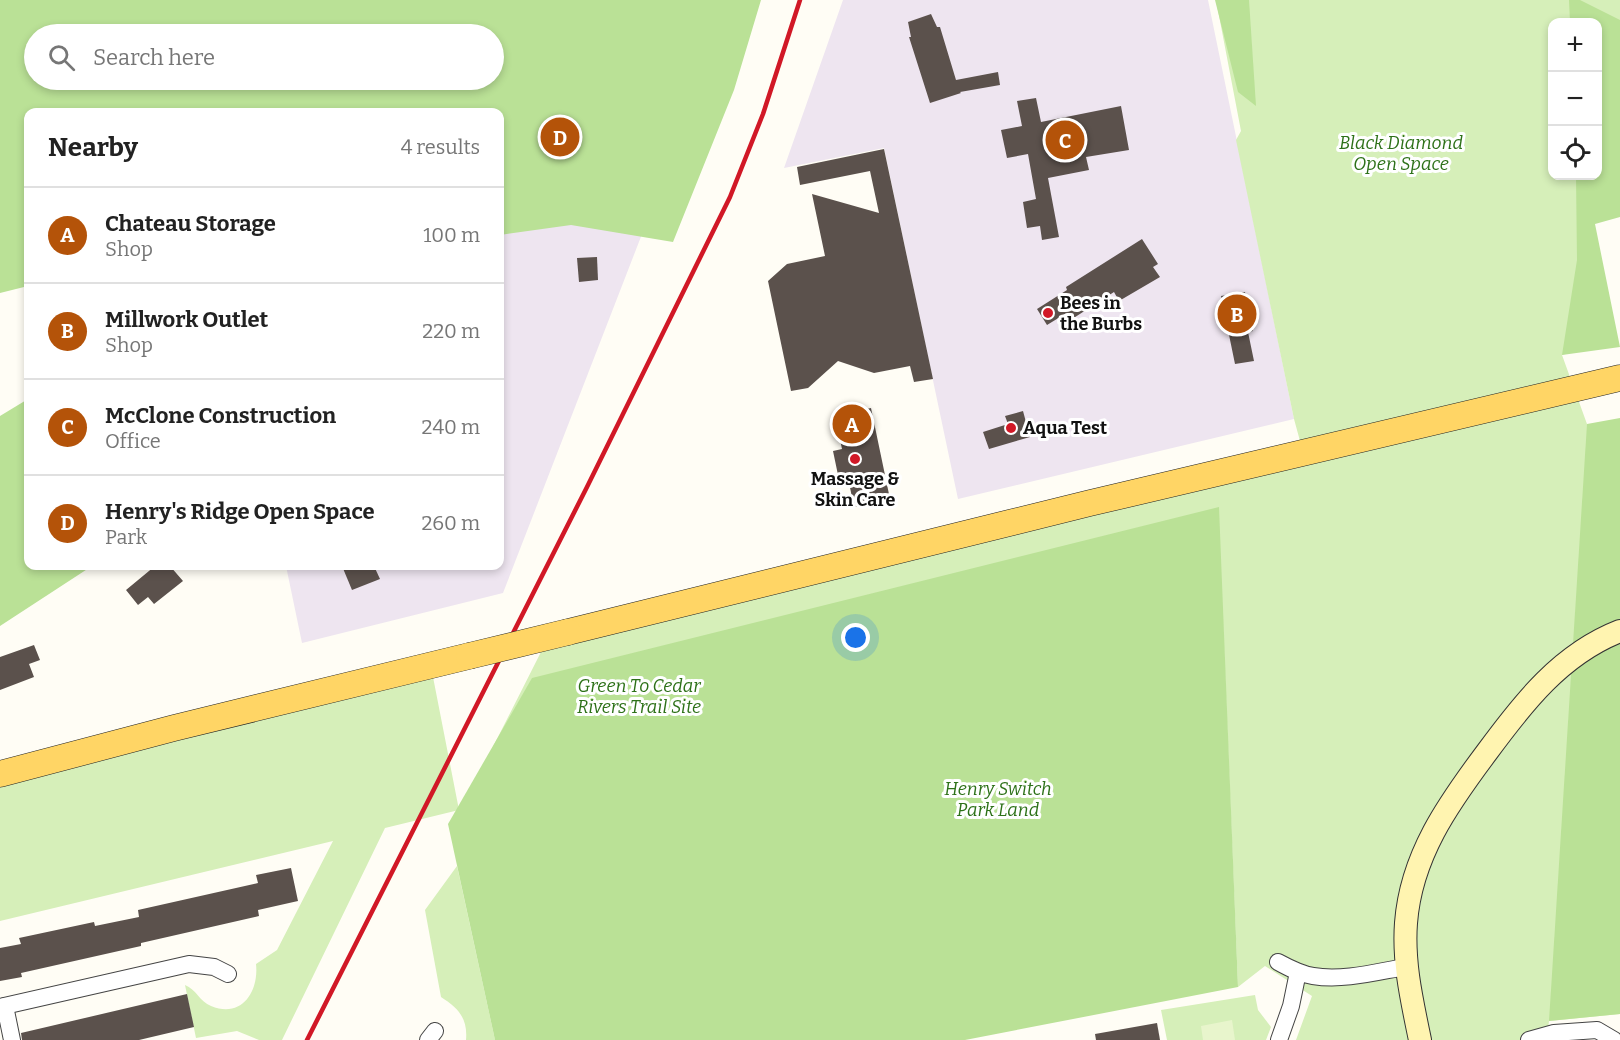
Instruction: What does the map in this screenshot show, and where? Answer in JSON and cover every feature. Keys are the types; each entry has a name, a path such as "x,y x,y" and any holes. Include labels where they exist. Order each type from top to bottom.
{"main road":[{"path":"0,774 174,728 1090,503 1620,378"}],"street":[{"path":"1420,1040 1406,967 1406,921 1410,897 1422,856 1445,810 1520,707 1543,682 1578,654 1620,631"},
{"path":"1278,962 1311,976 1335,978 1406,967"},
{"path":"12,1040 3,1007 189,964 214,967 228,974"},
{"path":"1279,1040 1291,1006 1298,972"},
{"path":"1529,1040 1554,1033 1596,1030 1614,1040"}],"shaded area":[{"path":"843,0 1208,0 1294,419 958,499 884,148 784,168"},
{"path":"661,185 503,593 302,643 287,570 504,570 504,208"}],"green space":[{"path":"0,0 761,0 734,90 673,242 571,225 504,234 504,108 24,108 24,287 0,293"},
{"path":"1215,0 1249,0 1256,106 1238,92"},
{"path":"1216,0 1620,0 1620,197 1577,208 1609,340 1562,355 1587,424 1620,1014 1549,1021 1547,1040 1296,1040 1312,996 1265,966 1238,987 1223,624 461,810 542,650 1306,463 1294,419 1236,140 1241,131"},
{"path":"1569,0 1580,0 1620,20 1620,217 1595,224 1620,347 1562,355 1577,260 1576,180 1602,180 1602,18 1570,18"},
{"path":"24,401 24,570 86,570 0,626 0,416"},
{"path":"1620,418 1620,1014 1549,1021 1587,424"},
{"name":"Henry Switch Park Land","path":"1219,507 1238,987 965,1040 495,1040 448,824 532,678"},
{"path":"433,677 459,810 385,828 282,1040 259,1040 237,1031 196,1038 185,985 211,1006 232,1009 240,1006 255,984 256,964 277,950 333,841 0,921 0,781"},
{"path":"457,866 495,1040 466,1040 461,1014 441,997 425,910"},
{"path":"1255,995 1258,1010 1271,1027 1266,1040 1167,1040 1161,1010"},
{"path":"1232,1020 1235,1040 1203,1040 1201,1026"}],"building":[{"path":"931,14 937,27 940,27 956,80 998,72 1000,85 960,92 930,103 909,37 911,37 908,22"},
{"path":"1036,98 1041,122 1121,106 1129,150 1086,157 1089,170 1048,178 1059,237 1042,240 1040,226 1027,228 1023,202 1036,199 1028,154 1007,158 1001,130 1022,126 1017,101"},
{"path":"884,149 933,379 914,382 910,366 874,373 838,361 808,388 791,391 768,281 787,264 825,256 812,194 879,213 870,171 800,185 797,167"},
{"path":"1142,239 1158,264 1153,267 1160,277 1119,301 1114,292 1069,321 1065,314 1047,325 1037,309 1067,290 1066,287"},
{"path":"597,257 598,280 579,282 577,258"},
{"path":"1245,292 1253,331 1248,332 1254,361 1235,364 1221,296"},
{"path":"871,408 890,499 854,507 847,473 838,475 833,451 842,449 835,416"},
{"name":"Aqua Test","path":"1023,411 1030,437 989,449 983,432 1008,424 1005,416"},
{"path":"150,570 173,570 183,581 154,604 148,597 138,605 126,590"},
{"path":"344,570 376,570 380,579 352,590"},
{"path":"34,645 40,660 29,664 34,677 0,690 0,657"},
{"path":"291,868 298,901 258,910 259,916 21,973 22,977 0,981 0,948 21,944 19,938 94,922 95,926 139,917 138,910 258,883 256,875"},
{"path":"187,994 194,1027 139,1040 22,1040 21,1033"},
{"path":"1157,1023 1160,1040 1096,1040 1095,1034"}],"railway":[{"path":"307,1040 587,487 730,197 763,114 800,0"}],"place":[{"name":"Henry's Ridge Open Space","path":"560,137"},
{"name":"McClone Construction","path":"1065,140"},
{"name":"Bees in the Burbs","path":"1048,313"},
{"name":"Millwork Outlet","path":"1237,314"},
{"name":"Chateau Storage","path":"852,424"},
{"name":"Aqua Test","path":"1011,428"},
{"name":"Massage & Skin Care","path":"855,459"}],"park label":[{"name":"Black Diamond Open Space","path":"1401,153"},
{"name":"Green To Cedar Rivers Trail Site","path":"639,696"}]}
